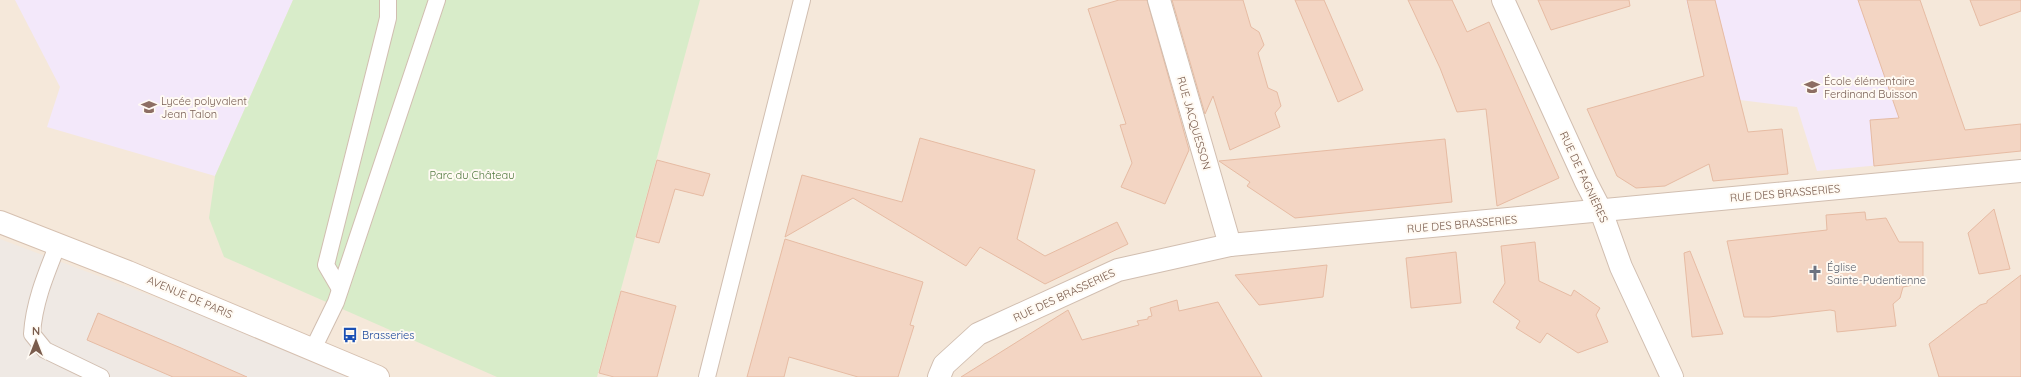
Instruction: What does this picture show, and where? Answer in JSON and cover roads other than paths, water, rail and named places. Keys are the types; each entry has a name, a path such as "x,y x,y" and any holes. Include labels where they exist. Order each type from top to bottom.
{"street":[{"name":"RUE JACQUESSON","path":"1159,0 1230,245"},
{"name":"RUE DE FAGNIÈRES","path":"1503,0 1586,182 1601,211 1621,267 1672,377"},
{"name":"RUE DES BRASSERIES","path":"939,377 944,365 978,334 1118,270 1230,245 2021,171"},
{"name":"AVENUE DE PARIS","path":"0,222 58,244 378,377"}],"lane":[{"path":"340,289 326,265 388,18 388,0"},
{"path":"313,349 331,314 340,289 437,0"},
{"path":"707,377 802,0"},
{"path":"58,244 39,291 33,316 32,334 45,350 101,377"}],"place":[{"name":"École élémentaire Ferdinand Buisson","path":"1812,87"},
{"name":"Lycée polyvalent Jean Talon","path":"149,107"},
{"name":"Église Sainte-Pudentienne","path":"1815,273"},
{"name":"Brasseries","path":"350,335"}],"park label":[{"name":"Parc du Château","path":"472,175"}]}
